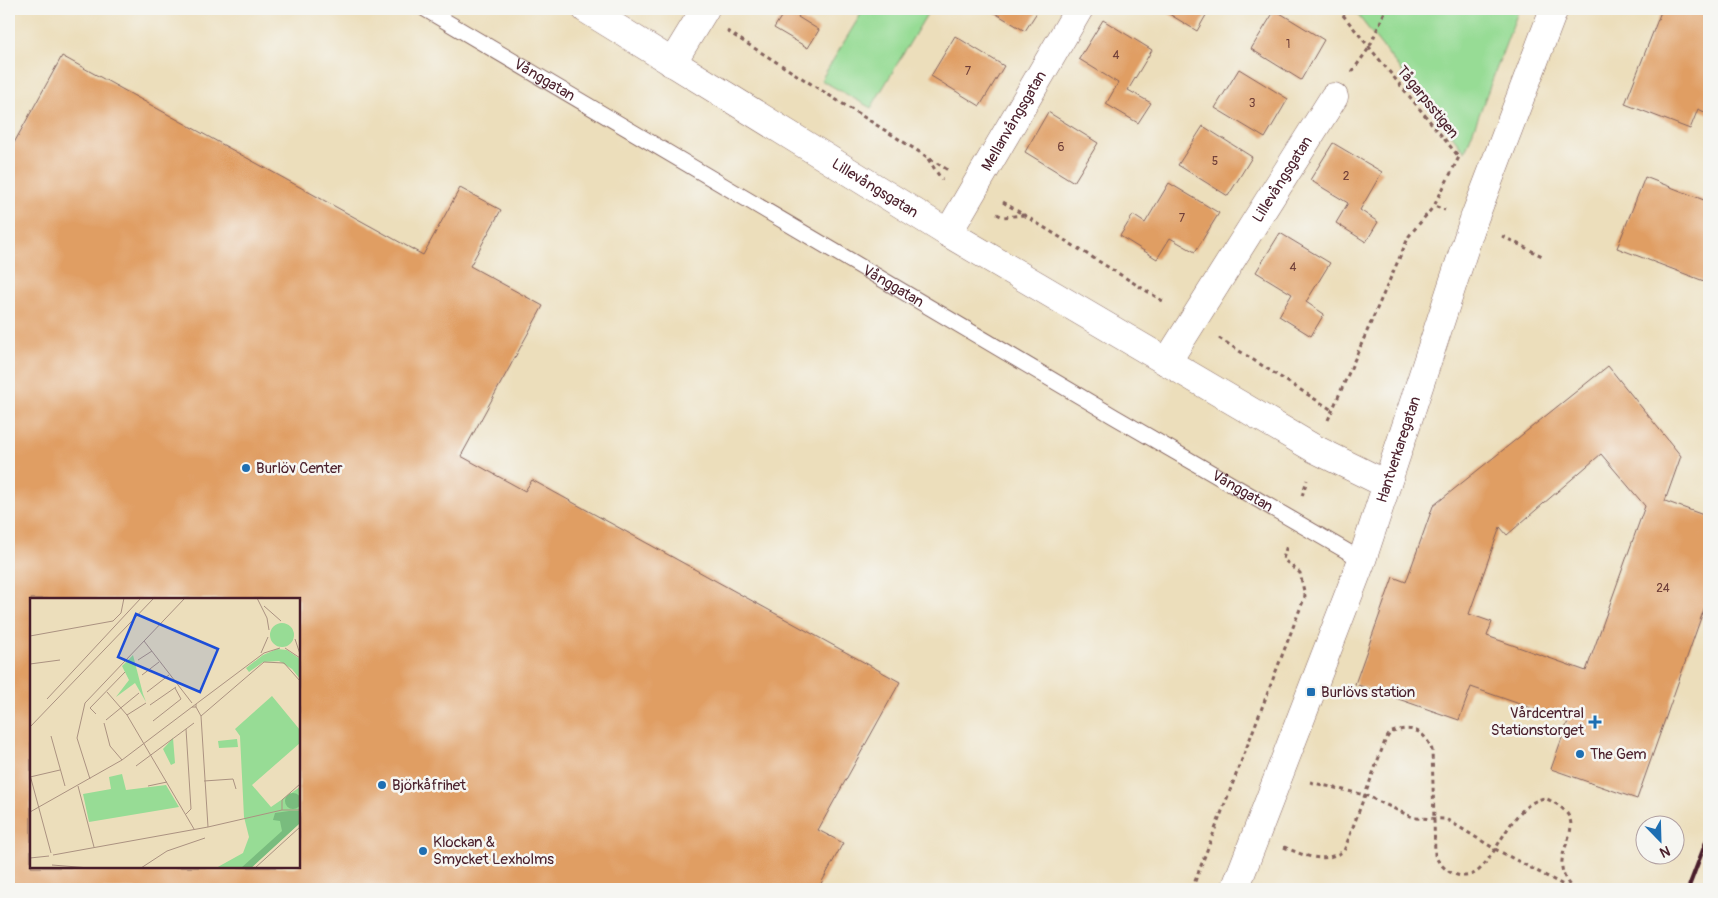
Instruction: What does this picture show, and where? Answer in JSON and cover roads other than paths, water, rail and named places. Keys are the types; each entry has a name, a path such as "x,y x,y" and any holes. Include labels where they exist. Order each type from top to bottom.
{"street":[{"name":"Lillevångsgatan","path":"586,9 948,233 1315,449 1386,484"},
{"name":"Mellanvångsgatan","path":"948,233 1079,9"},
{"name":"Hantverkaregatan","path":"1235,889 1362,560 1474,219 1554,9"},
{"path":"672,63 703,12"},
{"name":"Lillevångsgatan","path":"1167,362 1334,96"}],"lane":[{"name":"Vånggatan","path":"424,9 1107,412 1362,560"}],"railway":[{"path":"1688,889 1709,834"}],"place":[{"name":"Burlöv Center","path":"246,468"},
{"name":"Burlövs station","path":"1311,692"},
{"name":"Vårdcentral Stationstorget","path":"1595,722"},
{"name":"The Gem","path":"1580,754"},
{"name":"Björkåfrihet","path":"382,785"},
{"name":"Klockan & Smycket Lexholms","path":"423,851"}]}
